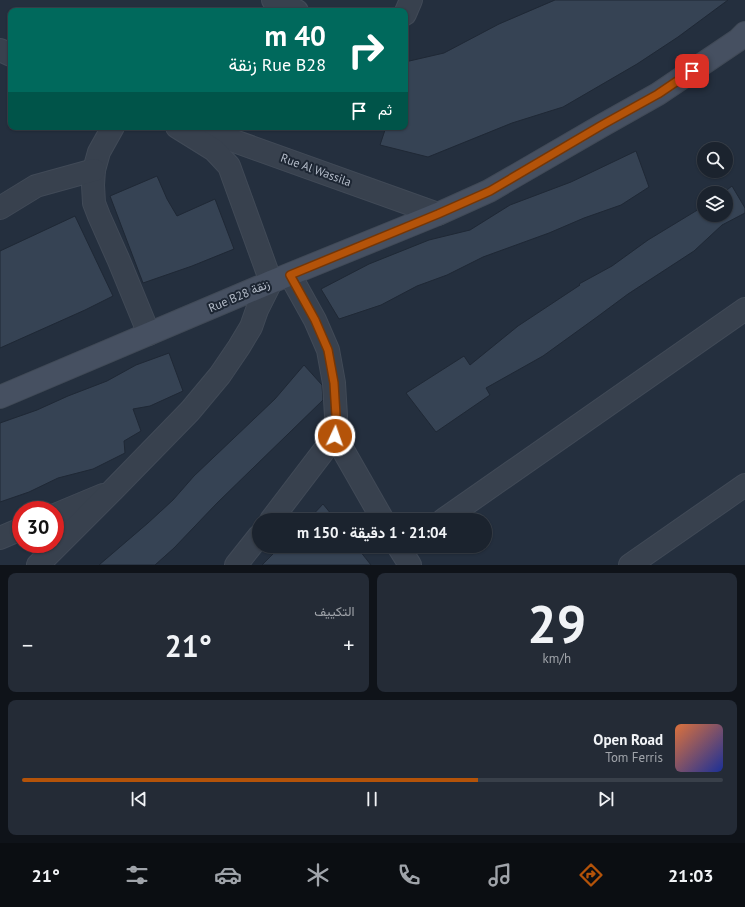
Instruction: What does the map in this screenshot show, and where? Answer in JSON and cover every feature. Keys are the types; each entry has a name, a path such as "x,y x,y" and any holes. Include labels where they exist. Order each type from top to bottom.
{"street":[{"path":"272,0 290,8"},
{"name":"Rue B28 زنقة","path":"0,397 490,191 658,94 743,38"},
{"path":"111,130 99,152 94,170 94,203 149,334"},
{"path":"182,130 214,150 229,166 281,279 315,320 328,350 334,383 336,416 335,436 379,513"},
{"name":"Rue Al Wassila","path":"203,130 438,214"},
{"path":"0,208 36,186 94,170"},
{"path":"38,565 190,411 220,375 251,327 257,310 281,279"},
{"path":"453,513 745,309"},
{"path":"276,513 335,436"},
{"path":"630,565 745,485"},
{"path":"64,511 113,490"},
{"path":"0,538 12,533"},
{"path":"236,565 252,545"}],"building":[{"path":"555,0 728,0 678,37 637,64 563,107 512,123 428,157 380,145 385,130 408,130 408,61 444,53 499,24"},
{"path":"636,151 649,187 621,205 483,257 447,275 417,286 381,305 339,319 321,289 369,264 429,240 470,230 510,205 571,182"},
{"path":"157,176 167,199 177,216 215,199 234,249 192,266 143,283 110,196"},
{"path":"733,188 745,208 745,213 733,219"},
{"path":"697,210 697,222 728,222 722,225 694,251 628,294 543,356 486,388 490,395 436,432 406,393 464,356 470,365 518,326 580,285 579,284 612,266 648,240"},
{"path":"75,216 113,296 0,348 0,251"},
{"path":"169,353 183,391 150,406 133,409 141,431 124,441 125,453 93,469 58,478 29,492 0,502 0,423 37,410 107,381 136,365"},
{"path":"304,365 322,385 323,400 217,503 174,548 155,565 99,565 173,500 194,476 275,399"},
{"path":"323,504 330,513 315,513"},
{"path":"274,553 362,553 371,565 262,565"}],"route":[{"path":"335,436 336,416 334,383 328,350 315,320 290,275 490,191 658,94 692,71"}]}
